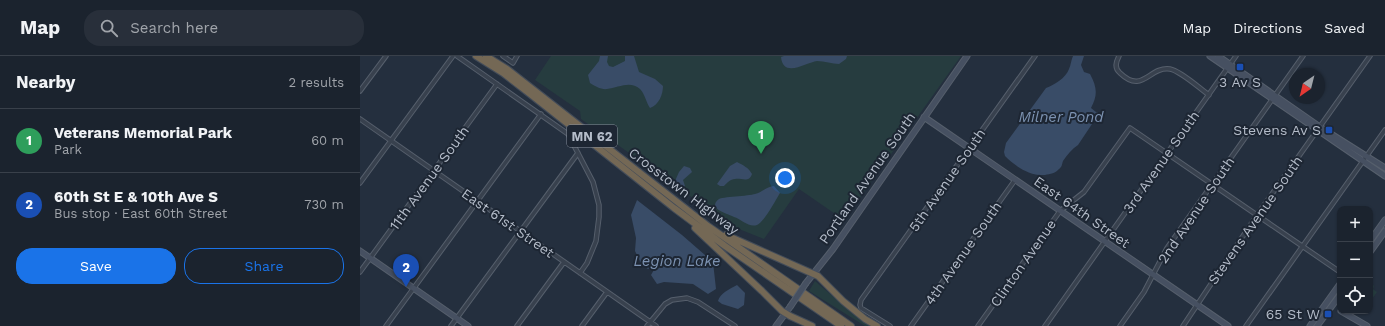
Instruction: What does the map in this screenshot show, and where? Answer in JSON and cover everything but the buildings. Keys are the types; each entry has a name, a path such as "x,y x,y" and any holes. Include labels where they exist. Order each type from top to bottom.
{"highway":[{"name":"Crosstown Highway","path":"476,56 503,73 674,208 725,246 841,326"},
{"name":"Crosstown Highway","path":"486,56 507,69 708,226 836,314 851,326"},
{"path":"674,208 785,314 812,326"},
{"path":"708,226 818,276 843,301 865,319 878,326"},
{"path":"836,314 858,326"}],"main road":[{"name":"Portland Avenue South","path":"776,326 833,248 967,56"},
{"path":"1210,56 1229,66 1385,176"},
{"path":"1218,56 1229,66"},
{"name":"East 64th Street","path":"924,117 1228,326"},
{"path":"1319,128 1385,168"},
{"path":"1373,236 1385,220"},
{"path":"1373,248 1385,231"},
{"path":"1373,240 1378,242"},
{"path":"360,251 468,326"},
{"path":"1310,326 1337,288"},
{"path":"1317,326 1337,299"},
{"path":"1327,302 1337,308"},
{"path":"1346,314 1367,326"}],"street":[{"path":"360,91 386,56"},
{"path":"360,183 454,56"},
{"path":"457,56 568,134 595,187 599,205 596,241 587,263 580,273"},
{"path":"503,56 512,63 518,56"},
{"name":"5th Avenue South","path":"890,326 866,311 860,305 861,300 1035,56"},
{"path":"1119,56 1116,67 1128,80 1138,81 1160,70 1168,69 1177,72 1209,95"},
{"name":"3rd Avenue South","path":"1046,326 1236,56"},
{"name":"2nd Avenue South","path":"1120,326 1144,292 1167,248 1303,56"},
{"name":"Stevens Avenue South","path":"1183,326 1257,215 1370,56"},
{"name":"11th Avenue South","path":"360,272 497,84"},
{"path":"386,326 541,114"},
{"name":"East 61st Street","path":"360,119 656,326"},
{"name":"Clinton Avenue","path":"978,326 1060,210 1084,192 1130,128 1167,154"},
{"path":"1246,326 1385,130"},
{"path":"451,326 578,153"},
{"path":"1167,154 1337,270"},
{"name":"4th Avenue South","path":"911,326 1014,180"},
{"path":"517,326 564,262"},
{"path":"582,326 607,292"},
{"path":"647,326 665,304 672,300 687,298 698,302 735,326"}],"green space":[{"path":"551,56 961,56 844,220 799,189 764,239 734,227 581,119 580,111 535,80"},
{"path":"815,281 852,313 872,326 865,326 809,291"},
{"path":"1373,289 1377,292 1373,298"}],"water":[{"path":"600,56 608,56 607,62 609,66 613,67 625,61 625,56 634,56 639,72 655,79 663,86 658,102 650,108 642,91 636,86 624,85 605,89 598,88 590,83 588,75 599,61"},
{"path":"847,56 846,59 839,64 817,61 796,68 791,68 786,67 783,64 781,57"},
{"name":"Milner Pond","path":"1073,56 1084,56 1081,65 1084,72 1090,74 1096,91 1095,99 1091,108 1098,112 1098,115 1078,145 1068,154 1058,170 1045,175 1034,174 1014,164 1005,156 1004,152 1006,143 1046,88 1063,78 1070,67"},
{"path":"737,162 749,170 752,174 751,177 745,180 738,179 729,181 724,186 717,184 730,166"},
{"path":"684,166 690,168 692,172 683,180 685,186 683,188 677,185 675,181 679,172"},
{"path":"774,186 780,193 766,215 757,225 754,226 748,224 720,211 715,206 721,198 755,194"},
{"name":"Legion Lake","path":"637,200 682,235 713,262 716,289 708,294 693,284 664,282 657,284 651,275 655,268 648,269 642,265 635,251 636,238 631,215"},
{"name":"Legion Lake","path":"737,285 745,293 744,305 738,309 722,304 718,301 723,293"}],"place":[{"name":"3 Av S","path":"1240,67"},
{"name":"Stevens Av S","path":"1329,130"},
{"name":"Veterans Memorial Park","path":"761,154"},
{"name":"60th St E & 10th Ave S","path":"406,287"},
{"name":"65 St W","path":"1328,314"}]}
